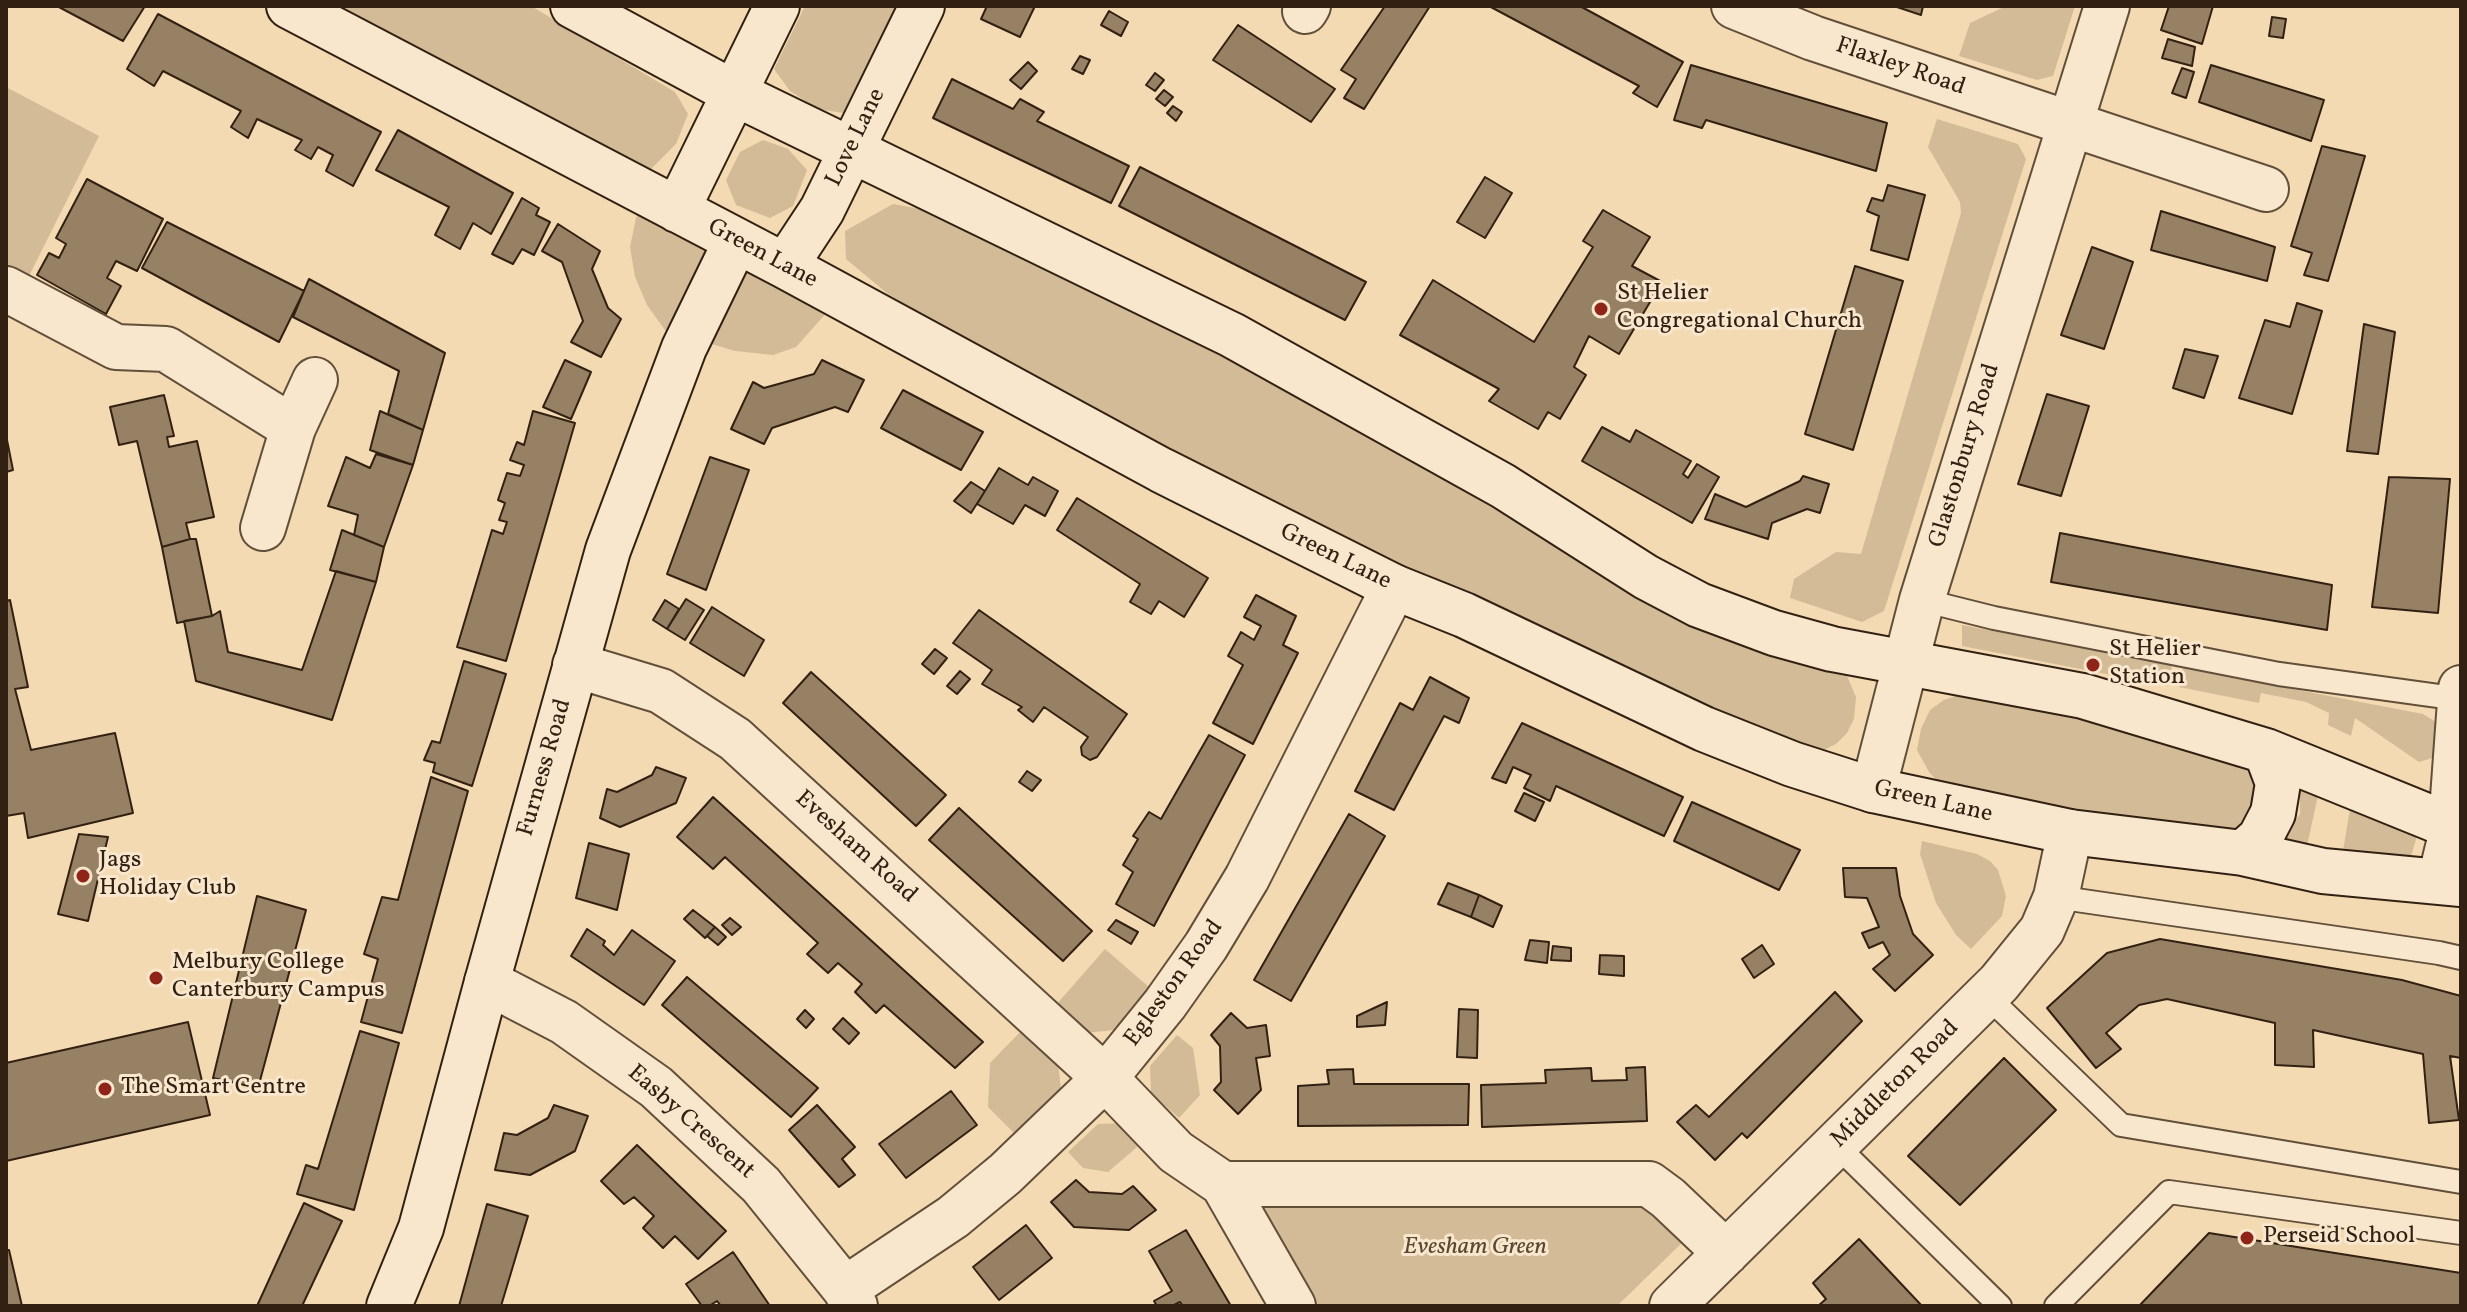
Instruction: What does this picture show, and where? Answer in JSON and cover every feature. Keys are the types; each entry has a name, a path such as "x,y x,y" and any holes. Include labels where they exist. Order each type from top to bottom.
{"street":[{"name":"Green Lane","path":"289,6 785,266 1161,470 1394,587 1464,615 1704,729 1792,764 1873,790 2070,832 2243,853 2323,871 2451,882"},
{"path":"573,6 736,94 1232,335 1503,486 1646,577 1699,605 1774,633 1832,649 2083,696 2266,751 2456,828"},
{"path":"677,210 777,6"},
{"name":"Love Lane","path":"785,266 822,210 922,6"},
{"name":"Flaxley Road","path":"1734,6 1813,38 2068,125"},
{"name":"Glastonbury Road","path":"1873,790 1922,600 2107,6"},
{"path":"2068,125 2266,189"},
{"name":"Furness Road","path":"389,1306 421,1228 608,550 684,348 736,241"},
{"path":"6,289 116,347 166,349 293,428"},
{"path":"263,528 293,428 315,380"},
{"name":"Egleston Road","path":"850,1298 1005,1174 1105,1078 1173,993 1247,878 1394,587"},
{"name":"Evesham Road","path":"575,665 661,691 735,739 1105,1078"},
{"path":"2451,882 2456,828 2460,694"},
{"path":"2243,853 2260,838 2273,813 2278,783 2266,751"},
{"name":"Middleton Road","path":"1672,1306 1987,996 2042,930 2056,897 2070,832"},
{"name":"Easby Crescent","path":"487,982 564,1022 656,1087 761,1185 850,1298"},
{"path":"1105,1078 1176,1152 1223,1184 1293,1306"},
{"path":"1223,1184 1649,1184 1726,1253"}],"lane":[{"path":"1922,600 1994,618 2279,674 2460,694"},
{"path":"2056,897 2461,958"},
{"path":"1987,996 2121,1125 2461,1182"},
{"path":"1836,1145 2000,1306"},
{"path":"2056,1306 2169,1192 2461,1233"}],"green space":[{"path":"327,6 531,6 675,92 688,114 676,144 649,171"},
{"path":"805,6 898,6 843,113 818,109 790,91 774,69"},
{"path":"2006,6 2075,6 2053,76 2037,80 1959,56 1970,23"},
{"path":"6,87 99,136 22,290 6,282"},
{"path":"1937,119 2018,144 2026,159 1884,611 1862,622 1790,598 1794,579 1836,552 1861,554 1961,213 1960,202 1928,147"},
{"path":"763,140 788,149 807,170 793,206 770,218 736,205 726,180 740,152"},
{"path":"644,200 836,302 796,347 773,355 735,351 665,330 647,305 635,277 630,247 636,218"},
{"path":"893,204 954,215 1207,344 1529,529 1833,666 1847,676 1856,697 1854,719 1847,733 1836,744 1818,753 1710,716 1114,432 888,294 846,259 845,231"},
{"path":"1962,625 2172,665 2168,686 1962,646"},
{"path":"2183,668 2423,714 2436,722 2443,734 2439,756 2419,762 2355,718 2351,736 2328,725 2329,713 2306,702 2261,693 2259,703 2179,687"},
{"path":"1961,694 1993,696 2236,759 2249,770 2259,790 2257,817 2234,835 1959,793 1940,784 1917,750 1921,729 1930,710 1944,700"},
{"path":"2294,780 2319,791 2307,846 2280,842 2300,814 2300,796"},
{"path":"2351,803 2418,832 2410,860 2343,851"},
{"path":"1922,841 1977,854 1998,870 2006,896 2002,916 1971,949 1956,935 1936,903 1920,854"},
{"path":"1105,949 1150,988 1114,1030 1086,1033 1056,1005"},
{"path":"1023,1029 1058,1063 1061,1089 1014,1133 988,1107 990,1063"},
{"path":"1177,1035 1193,1048 1200,1095 1179,1118 1151,1093 1150,1066"},
{"path":"1126,1123 1144,1141 1108,1172 1083,1168 1068,1152 1098,1124"},
{"name":"Evesham Green","path":"1265,1203 1647,1204 1688,1237 1617,1306 1312,1306 1262,1209"}],"building":[{"path":"57,6 145,6 123,41"},
{"path":"987,6 1035,6 1020,37 981,19"},
{"path":"1385,6 1430,6 1364,109 1344,98 1356,79 1341,70"},
{"path":"1489,6 1580,6 1683,62 1657,107 1633,93 1639,86"},
{"path":"1894,6 1923,6 1921,15"},
{"path":"2169,6 2213,6 2202,44 2161,30"},
{"path":"1109,11 1128,22 1121,36 1101,25"},
{"path":"158,14 381,132 353,186 326,171 333,155 318,147 311,159 295,150 302,140 257,119 248,138 231,127 241,111 163,71 154,86 127,69"},
{"path":"2272,17 2286,19 2283,38 2269,36"},
{"path":"1238,25 1335,89 1311,122 1213,60"},
{"path":"2168,39 2195,47 2192,66 2162,58"},
{"path":"1080,56 1090,60 1083,74 1072,69"},
{"path":"1028,62 1037,71 1021,89 1010,80"},
{"path":"1691,65 1887,123 1876,171 1706,120 1702,128 1674,120"},
{"path":"2211,65 2324,100 2311,141 2199,102"},
{"path":"2182,68 2194,72 2186,98 2172,93"},
{"path":"1155,73 1164,80 1155,91 1146,85"},
{"path":"952,79 1013,109 1020,99 1044,112 1037,121 1129,166 1111,203 933,118"},
{"path":"1164,90 1173,97 1165,106 1156,99"},
{"path":"1173,106 1182,112 1176,121 1167,113"},
{"path":"398,130 513,193 491,234 473,223 460,249 435,235 449,207 376,170"},
{"path":"2322,146 2365,156 2328,281 2304,275 2312,253 2291,246"},
{"path":"1140,167 1366,282 1345,320 1119,206"},
{"path":"1485,177 1512,193 1485,238 1457,222"},
{"path":"87,179 163,219 137,271 116,261 107,278 121,286 106,314 37,275 49,253 59,258 66,244 56,238"},
{"path":"1888,185 1925,195 1908,260 1871,250 1879,216 1867,211 1872,198 1883,201"},
{"path":"522,198 539,208 536,215 550,222 534,255 522,249 513,264 492,254"},
{"name":"St Helier Congregational Church","path":"1603,210 1650,237 1632,266 1662,282 1619,354 1589,336 1574,367 1586,375 1560,419 1548,412 1538,429 1489,401 1499,389 1400,335 1433,280 1534,342 1593,247 1583,241"},
{"path":"2161,211 2275,247 2267,281 2151,250"},
{"path":"167,222 304,291 279,342 142,268"},
{"path":"558,224 600,251 592,269 608,308 621,319 601,357 571,342 583,321 562,262 542,251"},
{"path":"2092,247 2133,262 2104,349 2061,335"},
{"path":"1855,266 1903,281 1853,450 1805,434"},
{"path":"309,279 445,353 423,430 388,414 399,371 293,317"},
{"path":"2297,303 2322,311 2292,414 2239,398 2265,320 2290,327"},
{"path":"2364,324 2395,332 2378,454 2347,451"},
{"path":"2185,349 2218,356 2204,398 2173,388"},
{"path":"565,360 591,372 571,419 543,407"},
{"path":"822,360 864,380 848,412 835,407 772,428 764,444 731,429 753,382 764,388 814,374"},
{"path":"903,390 983,432 961,470 881,428"},
{"path":"2047,394 2089,406 2061,496 2018,484"},
{"path":"164,395 174,436 167,437 169,447 197,441 214,517 186,523 190,539 162,547 137,441 119,445 110,407"},
{"path":"380,411 423,430 413,465 370,450"},
{"path":"533,411 575,423 506,661 457,647 492,530 503,534 507,522 499,520 505,503 498,500 507,473 520,476 524,465 510,460 517,442 524,445"},
{"path":"1602,427 1630,442 1636,430 1691,461 1683,474 1688,478 1697,464 1719,477 1692,523 1582,461"},
{"path":"6,435 13,470 6,472"},
{"path":"376,454 413,465 384,547 354,535 358,515 328,506 346,457 370,468"},
{"path":"710,457 749,470 706,590 667,574"},
{"path":"999,468 1028,485 1033,477 1058,491 1045,516 1025,505 1013,524 977,504"},
{"path":"1803,476 1829,484 1820,513 1807,509 1772,523 1768,539 1705,519 1715,494 1746,507 1800,481"},
{"path":"2389,477 2450,479 2438,613 2372,607"},
{"path":"971,482 985,491 971,513 954,501"},
{"path":"1077,498 1208,578 1184,617 1159,601 1151,614 1130,602 1140,584 1057,530"},
{"path":"342,530 384,547 376,582 330,570"},
{"path":"2060,533 2332,585 2327,630 2051,582"},
{"path":"196,539 212,616 177,623 162,547"},
{"path":"336,571 376,582 332,720 196,681 184,621 212,616 220,611 228,652 302,670"},
{"path":"1256,595 1296,616 1283,645 1298,653 1253,744 1213,723 1243,665 1228,656 1241,632 1254,640 1261,626 1244,617"},
{"path":"686,599 704,610 685,640 667,629"},
{"path":"10,600 28,687 15,689 31,750 115,733 133,813 28,838 24,813 6,816 6,601"},
{"path":"665,600 679,609 667,629 653,620"},
{"path":"712,607 764,640 744,676 690,643"},
{"path":"979,610 1127,714 1097,757 1090,760 1082,755 1081,747 1088,737 1044,707 1033,722 1018,710 1022,707 982,684 992,670 953,643"},
{"path":"935,649 947,658 934,674 922,664"},
{"path":"464,661 506,674 472,786 433,772 435,763 424,760 432,741 440,743"},
{"path":"960,671 970,679 957,694 947,686"},
{"path":"811,672 946,795 916,826 783,703"},
{"path":"1430,677 1469,698 1459,723 1444,716 1394,810 1355,791 1400,703 1413,710"},
{"path":"1522,723 1683,797 1664,836 1556,786 1550,801 1524,788 1531,775 1513,767 1506,783 1492,778"},
{"path":"1209,735 1245,755 1154,926 1116,904 1133,872 1123,865 1138,839 1133,836 1149,812 1161,819"},
{"path":"656,767 686,778 676,803 620,827 600,818 607,789 617,792 652,775"},
{"path":"1027,771 1041,780 1032,791 1019,782"},
{"path":"431,777 468,791 402,1033 361,1022 378,959 364,954 382,897 398,900"},
{"path":"1524,793 1544,802 1535,821 1515,811"},
{"path":"713,797 983,1042 955,1068 884,1005 876,1013 855,992 862,984 838,963 828,973 807,954 818,943 725,857 713,869 677,837"},
{"path":"1692,802 1800,850 1779,890 1674,841"},
{"path":"959,808 1092,931 1063,961 929,840"},
{"path":"1349,814 1385,836 1291,1001 1254,980"},
{"name":"Jags Holiday Club","path":"79,834 108,837 88,921 58,914"},
{"path":"589,843 629,854 617,910 576,898"},
{"path":"1843,868 1896,868 1900,896 1913,934 1933,955 1895,991 1873,969 1890,955 1883,942 1869,948 1862,933 1879,927 1867,898 1845,897"},
{"path":"1448,883 1479,895 1471,917 1438,904"},
{"path":"1479,895 1502,906 1493,927 1471,917"},
{"path":"257,896 306,910 258,1088 213,1078"},
{"path":"693,910 715,927 705,938 684,919"},
{"path":"730,918 741,927 732,935 722,925"},
{"path":"1116,920 1138,932 1131,944 1108,930"},
{"path":"715,927 726,937 718,945 707,936"},
{"path":"587,929 605,941 603,945 614,955 632,930 675,961 644,1005 571,956"},
{"path":"2160,939 2402,980 2461,996 2461,1058 2450,1056 2459,1120 2429,1123 2423,1054 2313,1030 2314,1067 2275,1065 2275,1023 2167,999 2139,1005 2106,1033 2121,1049 2096,1068 2047,1008 2107,953"},
{"path":"1530,940 1549,942 1547,963 1525,960"},
{"path":"1762,945 1774,964 1754,978 1742,959"},
{"path":"1553,946 1571,948 1571,961 1551,960"},
{"path":"1600,955 1624,956 1624,976 1599,974"},
{"path":"687,977 818,1088 791,1117 662,1005"},
{"path":"1835,992 1862,1021 1747,1138 1742,1133 1715,1160 1677,1122 1696,1105 1709,1117"},
{"path":"1387,1002 1385,1025 1357,1027 1357,1016"},
{"path":"1459,1009 1478,1010 1477,1058 1457,1057"},
{"path":"805,1010 814,1019 806,1028 797,1019"},
{"path":"1231,1013 1247,1028 1266,1025 1270,1056 1256,1058 1261,1090 1238,1114 1214,1090 1221,1082 1220,1046 1211,1035"},
{"path":"843,1018 859,1033 849,1044 833,1029"},
{"name":"The Smart Centre","path":"188,1022 210,1115 6,1161 6,1063"},
{"path":"360,1031 399,1043 354,1210 297,1194 306,1165 318,1169"},
{"path":"2004,1058 2056,1110 1960,1205 1908,1156"},
{"path":"1645,1067 1647,1121 1482,1127 1481,1085 1546,1083 1545,1070 1591,1068 1592,1081 1627,1080 1626,1068"},
{"path":"1353,1069 1354,1084 1469,1084 1468,1125 1298,1126 1298,1086 1329,1084 1327,1070"},
{"path":"951,1091 977,1125 906,1178 879,1144"},
{"path":"554,1105 588,1116 575,1151 530,1175 495,1170 504,1133 517,1135 548,1118"},
{"path":"817,1105 855,1147 842,1159 855,1175 839,1187 789,1130"},
{"path":"637,1145 726,1231 698,1259 675,1236 663,1248 643,1228 654,1216 634,1197 624,1204 601,1181"},
{"path":"1076,1180 1089,1192 1122,1194 1133,1186 1156,1210 1129,1230 1074,1227 1051,1202"},
{"path":"304,1203 342,1221 302,1306 257,1306"},
{"path":"487,1204 528,1216 501,1306 459,1306"},
{"path":"1026,1225 1052,1258 999,1300 973,1267"},
{"path":"1186,1230 1231,1306 1183,1306 1180,1302 1172,1306 1157,1306 1154,1301 1172,1291 1149,1251"},
{"path":"2209,1233 2461,1273 2461,1306 2139,1306"},
{"path":"1859,1239 1922,1306 1818,1306 1826,1299 1813,1283"},
{"path":"6,1250 9,1250 22,1306 6,1306"},
{"path":"733,1252 770,1306 721,1306 717,1301 702,1306 686,1284"}],"place":[{"name":"St Helier Congregational Church","path":"1601,309"},
{"name":"St Helier Station","path":"2093,665"},
{"name":"Jags Holiday Club","path":"83,876"},
{"name":"Melbury College Canterbury Campus","path":"156,978"},
{"name":"The Smart Centre","path":"105,1089"},
{"name":"Perseid School","path":"2247,1238"}]}
